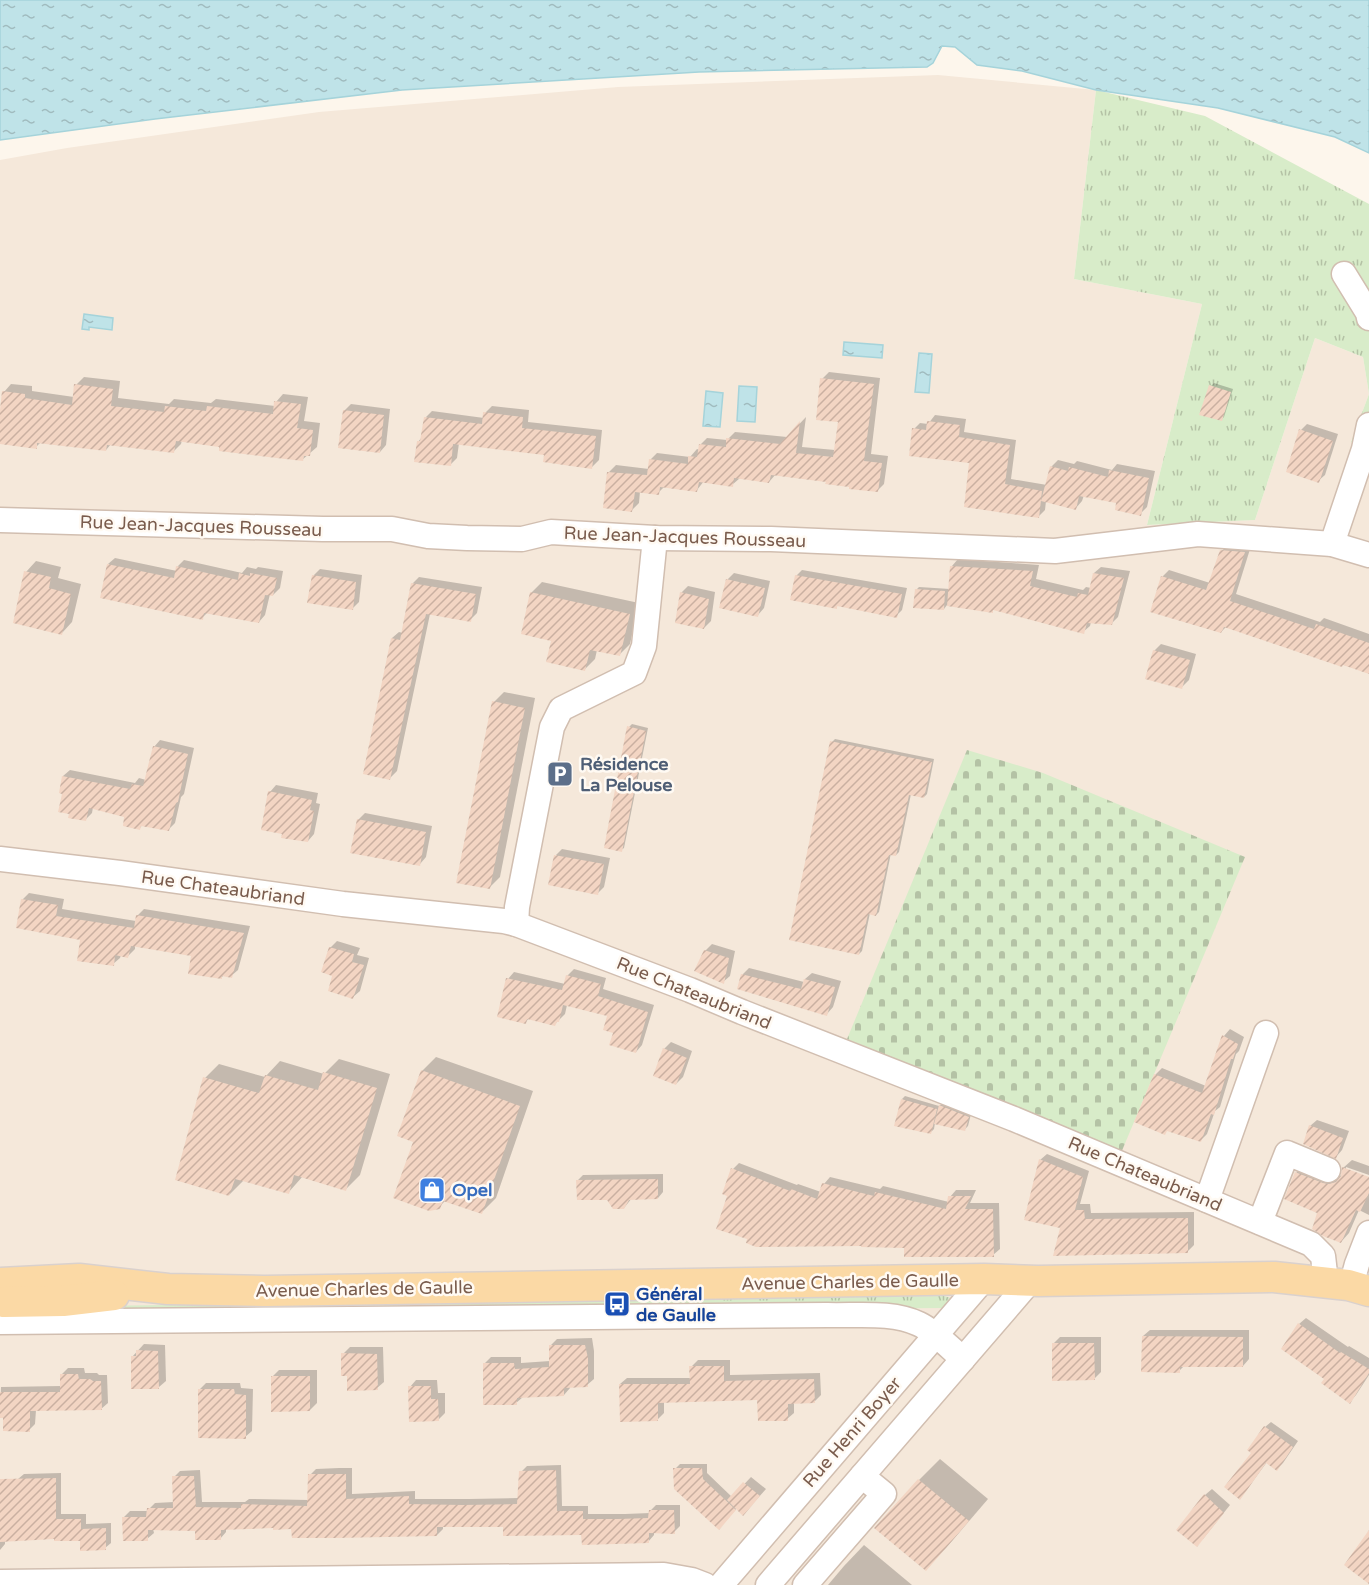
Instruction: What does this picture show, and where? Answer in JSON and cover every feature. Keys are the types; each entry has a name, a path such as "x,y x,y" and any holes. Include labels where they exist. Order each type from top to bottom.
{"main road":[{"name":"Avenue Charles de Gaulle","path":"0,1283 79,1279 168,1289 265,1291 1274,1277 1349,1286"},
{"name":"Avenue Charles de Gaulle","path":"0,1302 63,1301 168,1289"}],"street":[{"path":"1344,274 1369,318"},
{"path":"1332,544 1364,449 1369,425"},
{"name":"Rue Jean-Jacques Rousseau","path":"0,520 392,529 428,536 467,538 522,538 551,532 655,538 771,539 1055,552 1198,534 1332,544 1369,555"},
{"path":"516,924 517,907 552,727 561,710 634,673 644,646 655,538"},
{"name":"Rue Chateaubriand","path":"0,859 516,924 1014,1119 1311,1244 1349,1286"},
{"path":"1207,1200 1266,1033"},
{"path":"1260,1222 1287,1153 1328,1170"},
{"path":"1349,1286 1369,1233"},
{"name":"Rue Henri Boyer","path":"721,1585 984,1280"},
{"name":"Rue Henri Boyer","path":"768,1585 1031,1280"},
{"path":"0,1322 886,1316 907,1319 922,1325 963,1359"},
{"path":"806,1585 884,1494 862,1476"},
{"path":"0,1582 664,1575 705,1585"}],"shaded area":[{"path":"938,75 1096,90 1074,279 1202,304 1147,525 1255,520 1315,338 1363,357 1369,394 1351,442 1369,451 1369,1585 0,1585 0,160 67,148 319,112 618,87"}],"green space":[{"path":"1096,90 1205,116 1369,204 1369,394 1363,357 1315,338 1255,520 1147,525 1202,304 1074,279"},
{"path":"1369,394 1369,451 1351,442"},
{"path":"967,750 1043,773 1245,857 1121,1153 847,1039"},
{"path":"944,1296 951,1298 947,1308 0,1316 0,1307"}],"water":[{"path":"0,0 1369,0 1369,153 1335,137 1218,108 1096,90 1022,71 977,65 955,47 942,46 933,63 927,67 699,72 402,90 0,140"},
{"path":"84,314 113,318 112,330 89,327 89,330 82,329"},
{"path":"844,342 883,345 882,358 843,355"},
{"path":"919,353 932,354 929,393 915,392"},
{"path":"739,386 757,387 755,422 737,421"},
{"path":"706,391 723,393 720,427 703,426"}],"building":[{"path":"820,378 874,384 864,461 882,463 878,492 771,475 769,483 734,478 733,487 699,482 697,492 660,487 659,495 635,492 632,512 603,508 607,472 647,475 649,459 688,464 688,456 697,457 699,444 726,447 726,438 780,444 800,421 796,453 833,457 838,422 816,420"},
{"path":"74,384 113,389 111,406 164,412 165,406 206,411 207,406 273,414 274,401 301,404 297,428 313,430 310,456 304,456 303,461 219,451 219,447 176,441 174,453 107,445 106,451 37,443 37,449 0,444 2,391 25,394 25,398 72,405"},
{"path":"1209,385 1231,392 1222,421 1199,415"},
{"path":"343,410 384,415 380,453 338,448"},
{"path":"483,412 523,417 522,428 596,436 592,469 543,462 544,455 453,444 451,466 414,462 424,417 482,424"},
{"path":"927,421 960,425 959,437 1010,445 1005,484 1042,491 1039,518 964,507 969,463 909,456 912,428 926,430"},
{"path":"1299,429 1333,441 1319,483 1286,472"},
{"path":"1050,466 1068,471 1069,467 1108,477 1109,470 1149,478 1141,516 1115,510 1116,503 1079,496 1076,510 1041,501"},
{"path":"1220,550 1245,552 1230,601 1314,629 1316,624 1369,643 1369,674 1224,627 1221,633 1150,612 1161,576 1206,590"},
{"path":"107,564 174,578 176,566 238,580 239,573 277,578 273,596 265,595 259,623 204,613 203,620 100,598"},
{"path":"950,566 1033,571 1030,586 1077,597 1078,593 1088,595 1093,573 1124,578 1112,625 1087,623 1084,634 993,610 993,613 947,606"},
{"path":"24,571 51,577 49,588 71,594 62,635 13,623"},
{"path":"312,575 356,582 353,610 307,603"},
{"path":"795,575 902,594 897,618 837,606 837,609 790,600"},
{"path":"726,579 765,588 758,617 719,608"},
{"path":"411,583 476,594 471,622 426,614 390,780 363,774 391,638 400,640"},
{"path":"915,589 945,591 944,610 913,608"},
{"path":"530,592 630,614 620,656 590,650 585,671 546,662 551,641 521,634"},
{"path":"680,592 709,599 704,629 675,623"},
{"path":"1153,650 1190,660 1182,689 1145,679"},
{"path":"492,701 525,708 490,889 456,883"},
{"path":"627,726 646,731 622,852 604,848"},
{"path":"830,741 932,762 924,798 909,795 896,856 889,855 876,916 868,914 859,955 789,940"},
{"path":"153,746 188,754 169,831 141,826 140,830 123,826 124,817 89,808 86,821 68,818 69,814 58,812 62,794 59,793 62,776 130,789 132,784 143,786"},
{"path":"268,791 312,800 310,810 314,811 308,842 281,838 282,834 261,830"},
{"path":"357,819 426,832 420,866 350,853"},
{"path":"554,855 604,864 598,895 548,885"},
{"path":"21,899 58,905 56,916 134,928 136,915 244,933 232,978 222,976 222,979 188,974 191,956 131,946 128,958 115,955 114,966 77,961 80,940 16,928"},
{"path":"329,947 354,954 352,962 364,965 353,999 328,991 332,976 321,972"},
{"path":"704,950 729,958 724,984 694,971"},
{"path":"741,974 801,989 804,979 835,987 827,1016 737,989"},
{"path":"566,975 601,984 598,996 648,1012 636,1053 609,1045 613,1033 603,1030 607,1016 563,1005 559,1022 555,1026 527,1019 526,1024 497,1017 506,978 562,990"},
{"path":"1222,1035 1238,1044 1233,1059 1231,1059 1214,1115 1211,1114 1201,1142 1167,1131 1165,1135 1134,1122 1154,1074 1202,1093"},
{"path":"663,1048 687,1058 676,1085 653,1076"},
{"path":"421,1070 520,1106 482,1214 443,1201 440,1209 429,1211 393,1198 413,1142 397,1136"},
{"path":"323,1072 377,1088 346,1191 294,1175 289,1194 235,1179 229,1196 175,1180 203,1077 259,1093 265,1075 318,1090"},
{"path":"901,1099 937,1109 931,1134 894,1126"},
{"path":"939,1105 969,1117 965,1131 934,1124"},
{"path":"1309,1125 1343,1138 1336,1159 1303,1144"},
{"path":"1039,1159 1083,1177 1075,1210 1084,1210 1085,1219 1188,1218 1188,1253 1053,1256 1060,1228 1024,1220"},
{"path":"1342,1167 1369,1177 1369,1193 1360,1212 1356,1210 1341,1243 1312,1229 1317,1213 1284,1199 1295,1172 1329,1184 1336,1182 1341,1176"},
{"path":"731,1168 817,1199 822,1183 874,1196 875,1192 946,1209 948,1196 971,1196 965,1209 993,1209 994,1257 904,1257 904,1248 861,1246 756,1247 746,1243 747,1239 716,1229 727,1196 722,1194"},
{"path":"658,1179 658,1199 629,1200 624,1209 613,1209 607,1200 577,1200 576,1180"},
{"path":"1298,1323 1340,1353 1369,1369 1369,1373 1350,1404 1321,1383 1324,1379 1281,1349"},
{"path":"1142,1336 1243,1337 1243,1367 1180,1367 1180,1373 1141,1372"},
{"path":"1052,1343 1094,1343 1095,1380 1052,1381"},
{"path":"549,1345 585,1345 588,1358 588,1387 564,1388 564,1396 517,1398 517,1405 483,1405 483,1363 514,1363 515,1369 549,1367"},
{"path":"136,1350 158,1351 159,1389 131,1389 131,1356 136,1356"},
{"path":"341,1353 377,1354 378,1390 347,1391 347,1376 341,1376"},
{"path":"689,1366 724,1366 724,1381 814,1379 815,1403 788,1404 788,1421 758,1421 757,1400 658,1403 658,1421 620,1422 619,1384 690,1384"},
{"path":"60,1374 78,1374 79,1379 101,1381 102,1410 30,1411 30,1432 3,1431 3,1418 0,1418 0,1392 60,1392"},
{"path":"271,1376 310,1376 310,1411 271,1412"},
{"path":"408,1386 431,1386 431,1399 438,1399 439,1421 409,1422"},
{"path":"198,1389 234,1389 235,1394 246,1395 246,1439 198,1438"},
{"path":"1264,1426 1293,1447 1277,1471 1266,1463 1240,1500 1224,1487 1251,1453 1247,1450"},
{"path":"673,1468 702,1468 703,1479 736,1510 719,1530 674,1489"},
{"path":"556,1470 557,1511 583,1511 583,1519 618,1519 648,1518 649,1510 674,1510 675,1534 649,1533 649,1543 582,1545 581,1535 503,1536 503,1527 437,1527 437,1536 336,1538 292,1538 291,1529 273,1530 273,1528 221,1530 221,1540 195,1540 195,1531 148,1530 148,1541 123,1541 122,1517 146,1517 147,1508 173,1508 172,1476 194,1476 196,1507 241,1508 241,1504 307,1506 308,1474 346,1474 346,1499 409,1496 409,1504 462,1505 517,1504 519,1471"},
{"path":"56,1478 56,1519 81,1519 81,1529 106,1528 106,1550 80,1551 80,1541 54,1541 54,1539 0,1542 0,1479"},
{"path":"918,1479 969,1521 926,1571 874,1528"},
{"path":"743,1482 760,1496 743,1516 727,1500"},
{"path":"1204,1494 1224,1513 1197,1547 1176,1530"},
{"path":"1369,1530 1369,1584 1344,1565"}],"place":[{"name":"Résidence La Pelouse","path":"560,774"},
{"name":"Opel","path":"432,1190"},
{"name":"Général de Gaulle","path":"617,1304"}]}
